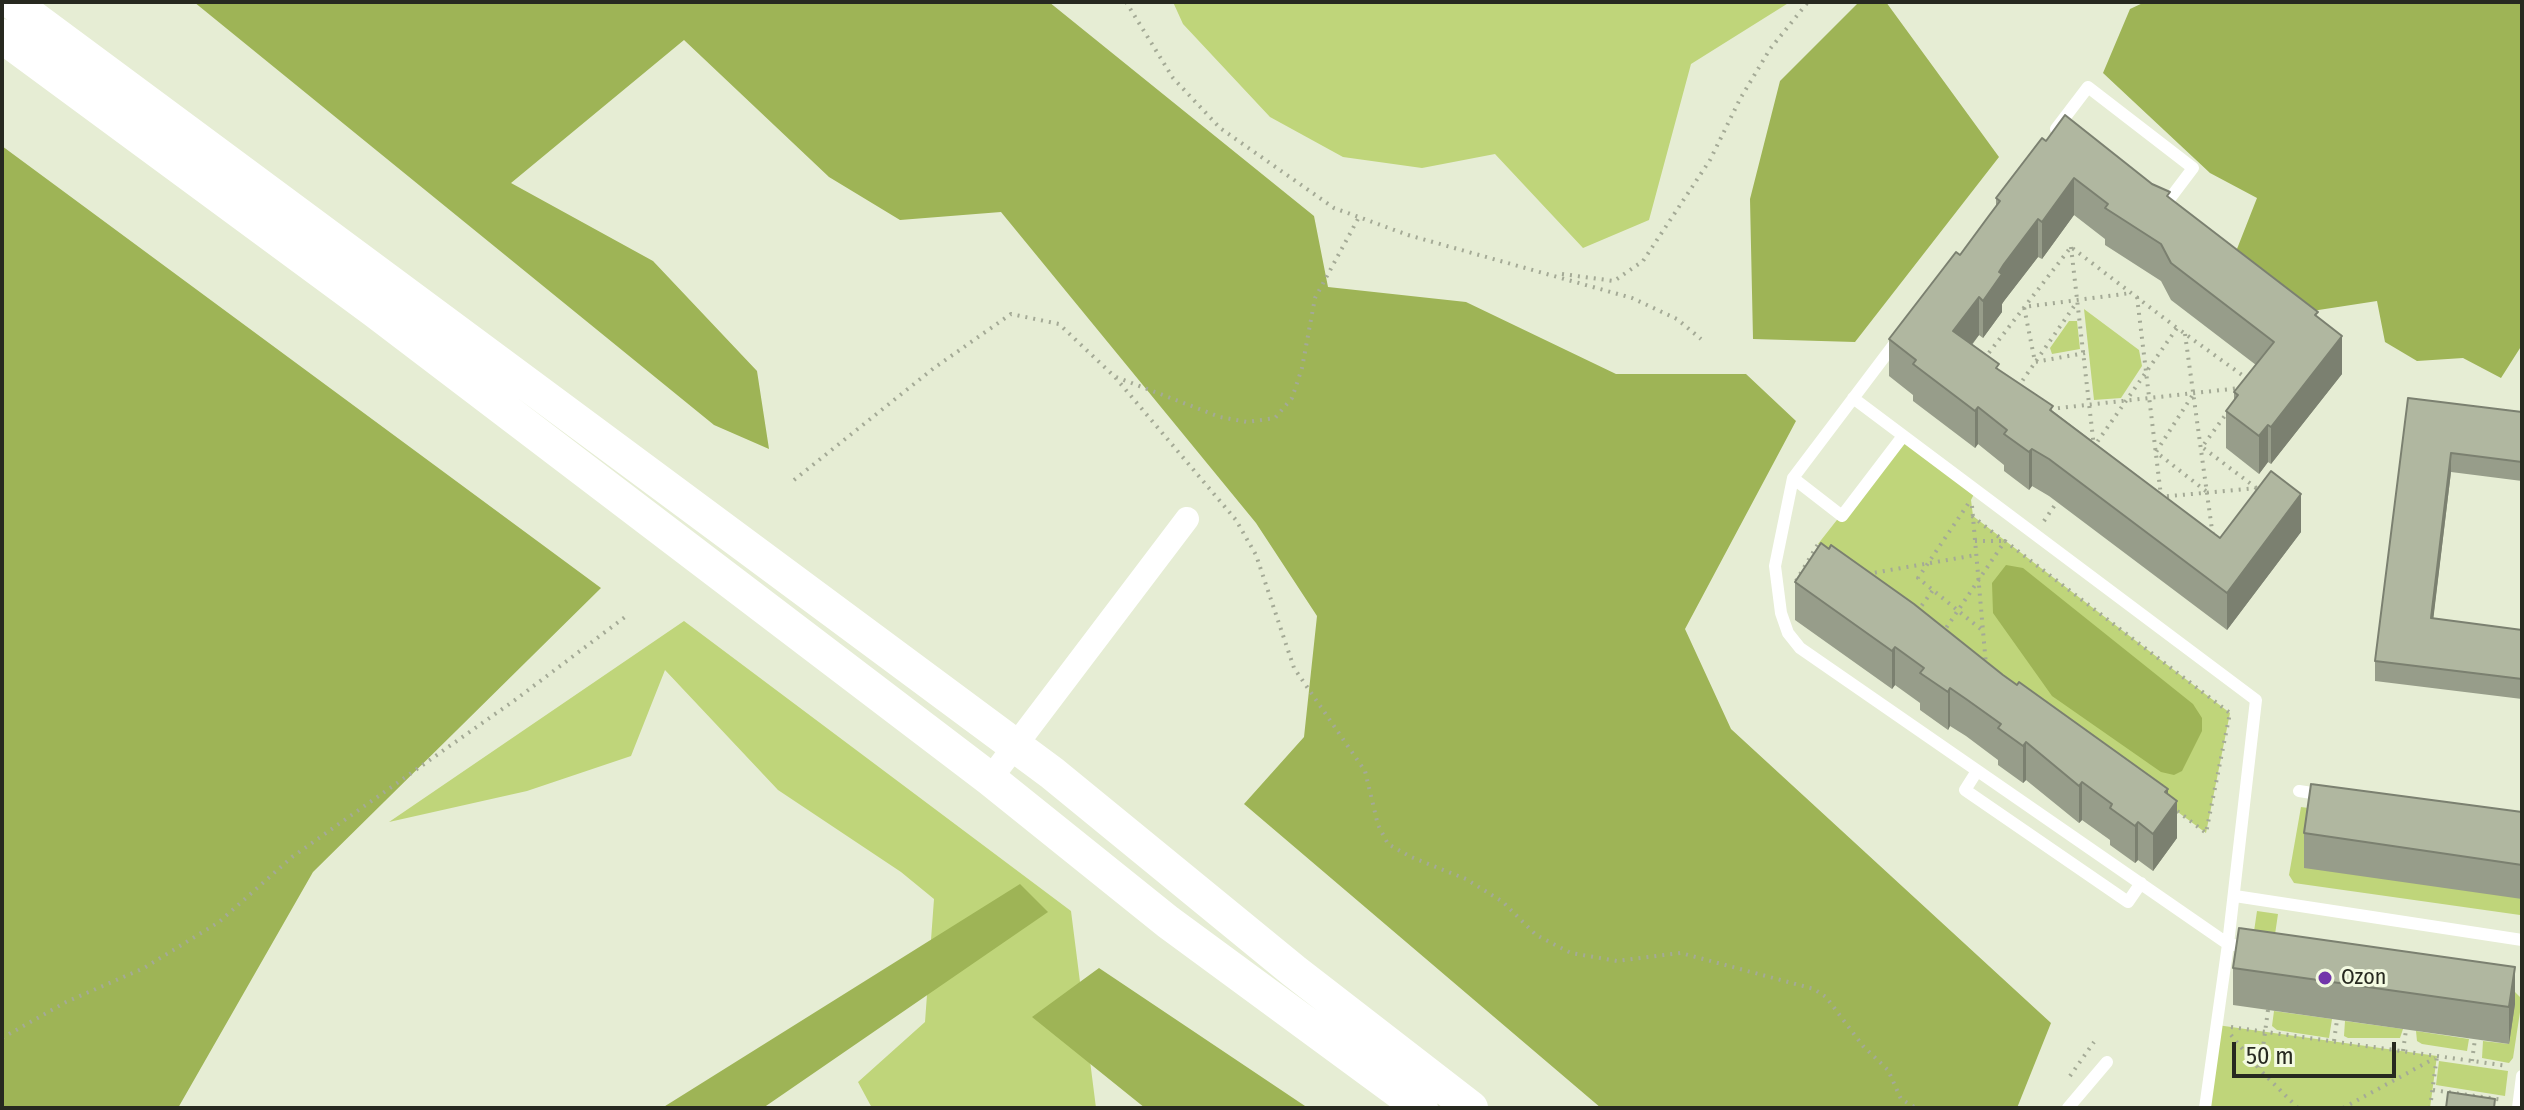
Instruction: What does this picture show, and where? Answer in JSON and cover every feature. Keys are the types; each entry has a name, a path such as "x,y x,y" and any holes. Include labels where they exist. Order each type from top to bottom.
{"main road":[{"path":"12,2 1015,745 1294,971 1471,1108"},
{"path":"2,36 375,311 990,779 1168,922 1421,1108"}],"street":[{"path":"990,779 1187,519"}],"lane":[{"path":"2044,145 2088,87 2193,168 2158,214 2146,205"},
{"path":"2053,132 2065,141"},
{"path":"1910,322 1793,478 1784,509 1775,566 1780,607 1788,633 1800,648 2228,944 2254,949"},
{"path":"1853,398 2033,537 2256,700 2235,896 2205,1108"},
{"path":"1793,478 1842,516 1903,436"},
{"path":"1977,771 1965,790 2002,816 2128,902 2141,883"},
{"path":"2299,791 2344,798"},
{"path":"2235,896 2522,940"},
{"path":"2068,1108 2107,1062"},
{"path":"2518,1072 2518,1105"}],"path":[{"path":"1126,2 1173,78 1220,128 1334,208 1408,235 1632,298 1677,319 1701,339"},
{"path":"1548,272 1614,281 1643,261 1710,160 1740,99 1770,49 1808,2"},
{"path":"1114,376 1220,417 1247,422 1275,418 1292,398 1302,368 1315,298 1359,217"},
{"path":"2071,247 2250,381 2202,447"},
{"path":"2071,247 2094,447"},
{"path":"1978,366 2071,247"},
{"path":"2024,307 2131,293"},
{"path":"2137,297 2161,496"},
{"path":"2013,393 2078,300"},
{"path":"2024,307 2035,362"},
{"path":"794,480 934,368 1011,314 1059,324 1114,376 1236,520 1256,555 1294,668 1370,781 1378,825 1388,844 1480,887 1513,911 1536,935 1571,953 1617,961 1681,953 1814,989 1826,997 1863,1046 1888,1070 1901,1099 1916,1108"},
{"path":"2090,453 2177,328"},
{"path":"2185,334 2213,539"},
{"path":"2035,362 2085,353"},
{"path":"2035,410 2246,387"},
{"path":"2156,452 2193,393"},
{"path":"2202,447 2260,488"},
{"path":"2156,452 2208,493"},
{"path":"2165,505 2153,497 2260,488"},
{"path":"2252,499 2260,488"},
{"path":"2033,537 2066,489"},
{"path":"1978,663 1987,669 1971,500 1918,578 1983,631"},
{"path":"1972,516 2230,713 2206,833 2173,808"},
{"path":"2201,531 2220,544"},
{"path":"1975,541 2004,541"},
{"path":"1941,636 2004,541"},
{"path":"1780,607 1818,544 1829,552"},
{"path":"1871,583 1860,575 1976,555"},
{"path":"1923,622 1914,615 1933,590"},
{"path":"2,1038 66,1002 144,968 219,922 292,857 515,700 629,614"},
{"path":"1932,629 1950,643"},
{"path":"2260,1070 2268,1010"},
{"path":"2334,1042 2337,1020"},
{"path":"2298,1108 2260,1070 2225,1026 2472,1061 2518,1072"},
{"path":"2403,1052 2406,1030"},
{"path":"2472,1061 2475,1039"},
{"path":"2430,1108 2437,1056"},
{"path":"2343,1108 2352,1106 2437,1056"},
{"path":"2433,1090 2518,1105"},
{"path":"2454,1101 2462,1094"}],"green space":[{"path":"194,2 1049,2 1314,216 1328,287 1466,302 1616,374 1746,374 1796,421 1685,629 1731,729 2051,1023 2017,1108 1601,1108 1244,804 1304,737 1317,616 1256,523 1001,212 900,220 829,177 684,40 511,183 653,261 757,371 769,449 714,425"},
{"path":"1173,2 1790,2 1691,64 1649,220 1583,248 1495,154 1422,168 1343,157 1270,117 1183,24"},
{"path":"1859,2 1886,2 1999,157 1855,342 1753,339 1750,199 1780,81"},
{"path":"2145,2 2522,2 2522,345 2501,378 2463,358 2417,361 2385,342 2377,301 2299,313 2235,254 2257,198 2210,173 2103,73 2130,9"},
{"path":"2,146 601,588 313,872 178,1108 2,1108"},
{"path":"2084,309 2139,350 2142,366 2121,398 2094,400"},
{"path":"2069,321 2077,321 2080,349 2052,354 2050,348"},
{"path":"1903,436 1975,492 1971,500 1973,516 2230,713 2206,833 1818,544"},
{"path":"2006,565 2023,568 2193,704 2202,718 2202,731 2182,771 2174,775 2161,772 2052,696 1993,613 1992,583"},
{"path":"684,621 1071,911 1096,1108 872,1108 858,1082 925,1022 934,899 901,872 778,790 665,670 631,756 527,791 389,822"},
{"path":"2301,807 2340,812 2522,899 2520,915 2294,883 2289,875"},
{"path":"1020,884 1048,912 763,1108 662,1108"},
{"path":"2257,911 2278,914 2273,948 2252,945"},
{"path":"1099,968 1308,1108 1145,1108 1032,1017"},
{"path":"2515,992 2522,999 2513,1058 2509,1063 2482,1058 2483,1041 2509,1044"},
{"path":"2274,1011 2332,1019 2329,1038 2277,1030 2272,1026"},
{"path":"2345,1021 2403,1029 2400,1038 2348,1038 2344,1036"},
{"path":"2217,1025 2437,1056 2430,1108 2205,1108"},
{"path":"2416,1031 2469,1039 2467,1051 2422,1044 2417,1041"},
{"path":"2439,1061 2508,1071 2505,1096 2436,1085"}],"building":[{"path":"2065,115 2152,184 2170,192 2167,196 2318,312 2315,315 2342,336 2271,427 2268,425 2259,436 2226,411 2238,395 2234,392 2274,342 2171,263 2161,244 2105,208 2108,204 2074,178 2042,222 2038,219 2004,264 1999,272 2002,274 1983,301 1979,297 1953,331 1999,364 1996,368 2053,406 2050,410 2220,538 2271,471 2301,494 2227,593 2049,459 2032,449 2029,452 2004,434 2007,430 1978,407 1975,411 1913,364 1916,360 1889,339 1956,252 1960,255 2000,201 1996,198 2042,138 2046,141"},
{"path":"2408,398 2522,412 2522,462 2451,453 2431,618 2522,630 2522,679 2375,661"},
{"path":"1821,543 1829,549 1831,545 1914,604 2003,675 2017,685 2019,682 2168,789 2165,792 2177,801 2153,834 2138,822 2135,826 2110,808 2112,804 2082,782 2079,786 2026,742 2023,746 1998,728 2001,724 1966,699 1950,688 1948,692 1920,673 1924,668 1895,647 1892,651 1795,582"},
{"path":"2311,784 2522,812 2522,865 2304,833"},
{"path":"2239,928 2515,967 2509,1007 2233,968"},
{"path":"2448,1092 2495,1099 2494,1108 2446,1108"}],"place":[{"name":"Ozon","path":"2325,978"}]}
